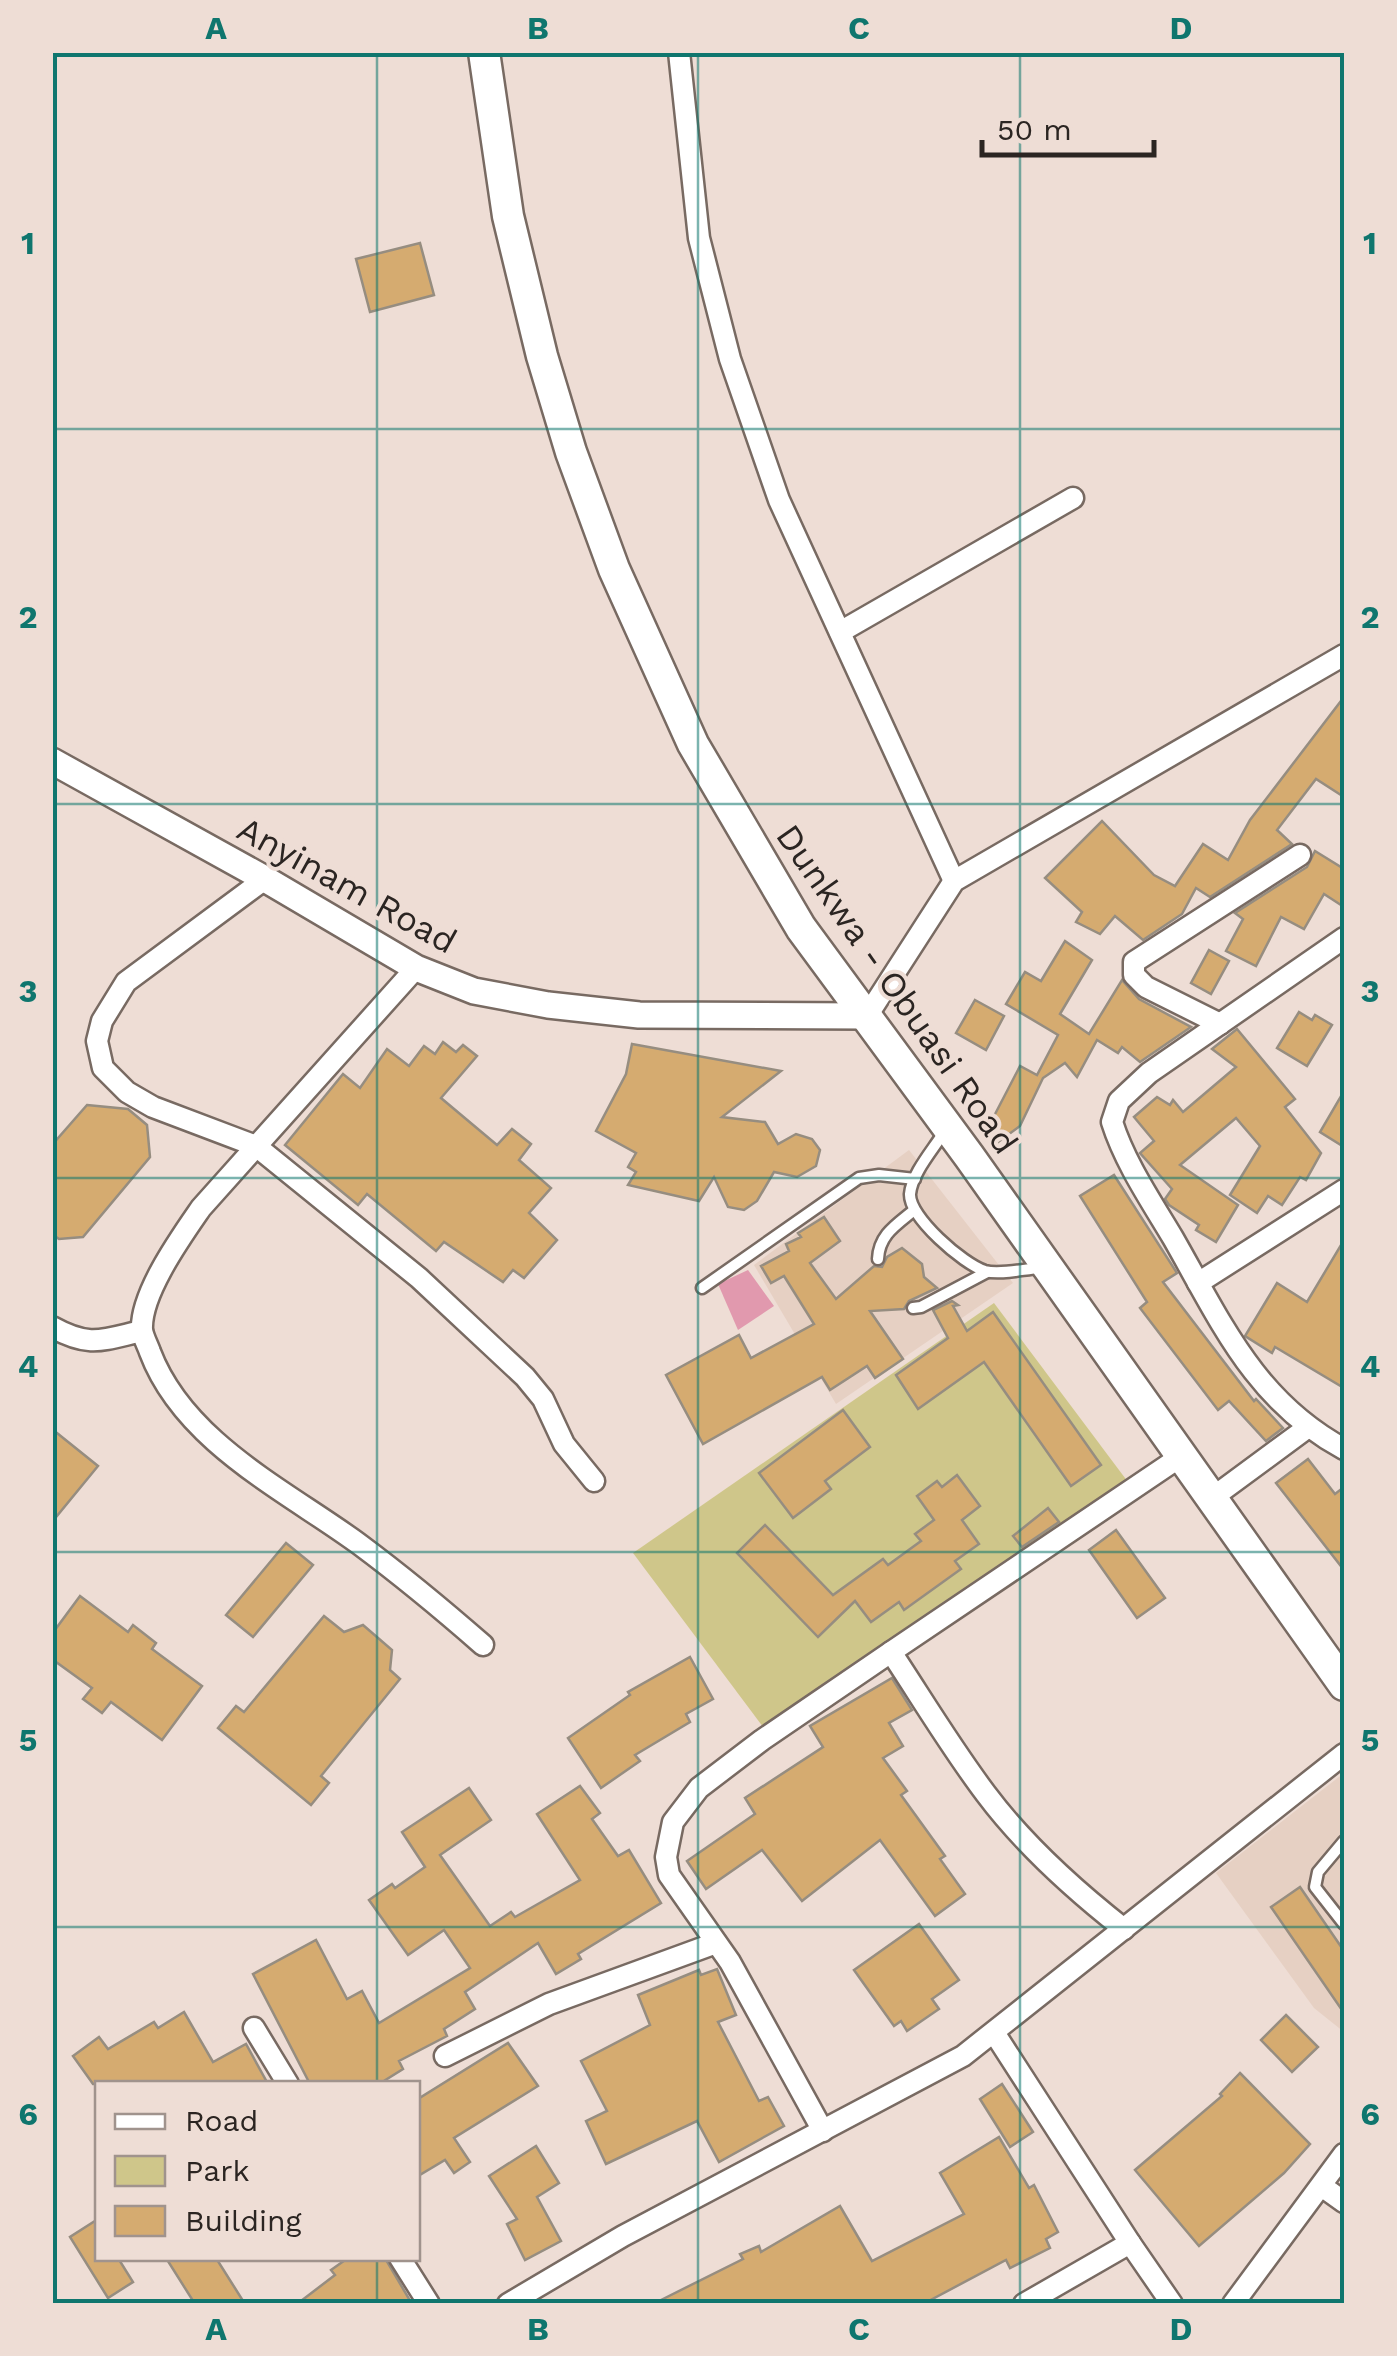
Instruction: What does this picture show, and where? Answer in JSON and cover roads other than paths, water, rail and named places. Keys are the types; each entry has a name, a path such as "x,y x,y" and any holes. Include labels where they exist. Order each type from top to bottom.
{"main road":[{"name":"Dunkwa - Obuasi Road","path":"484,52 508,216 572,452 614,569 669,694 730,812 802,928 948,1127 1344,1686"}],"street":[{"path":"679,52 699,238 730,359 780,500 954,881"},
{"path":"840,632 1073,498"},
{"path":"867,1016 954,881 1344,654"},
{"name":"Anyinam Road","path":"52,761 416,968 474,992 638,1015 867,1016"},
{"path":"1220,1024 1146,987 1134,976 1134,962 1300,856"},
{"path":"265,879 126,982 102,1021 96,1040 102,1068 127,1092 153,1107 256,1146 419,1278 504,1354 544,1399 564,1444 594,1482"},
{"path":"1344,938 1132,1088 1119,1101 1112,1122 1138,1178 1220,1326 1273,1394 1307,1428 1344,1449"},
{"path":"416,968 201,1208 156,1281 142,1331 159,1375 190,1418 423,1593 483,1645"},
{"path":"1198,1283 1344,1190"},
{"path":"52,1327 75,1340 96,1342 142,1331"},
{"path":"1212,1498 1307,1428"},
{"path":"823,2131 760,2013 668,1875 666,1857 673,1822 699,1788 735,1759 1180,1457"},
{"path":"892,1652 984,1792 1010,1823 1062,1878 1124,1928"},
{"path":"508,2304 623,2236 963,2056 1344,1754"},
{"path":"445,2056 549,2004 716,1943"},
{"path":"254,2028 286,2081"},
{"path":"995,2034 1172,2304"},
{"path":"1233,2304 1344,2154"},
{"path":"1323,2186 1344,2202"},
{"path":"1024,2304 1130,2242"},
{"path":"402,2261 429,2304"}],"lane":[{"path":"948,1127 915,1179 910,1195 913,1211 963,1258 987,1272"},
{"path":"702,1288 859,1178 878,1175 915,1179"},
{"path":"878,1259 878,1247 885,1234 913,1211"},
{"path":"913,1308 920,1308 987,1272 1046,1268"},
{"path":"1344,1841 1318,1872 1315,1887 1344,1924"}]}
